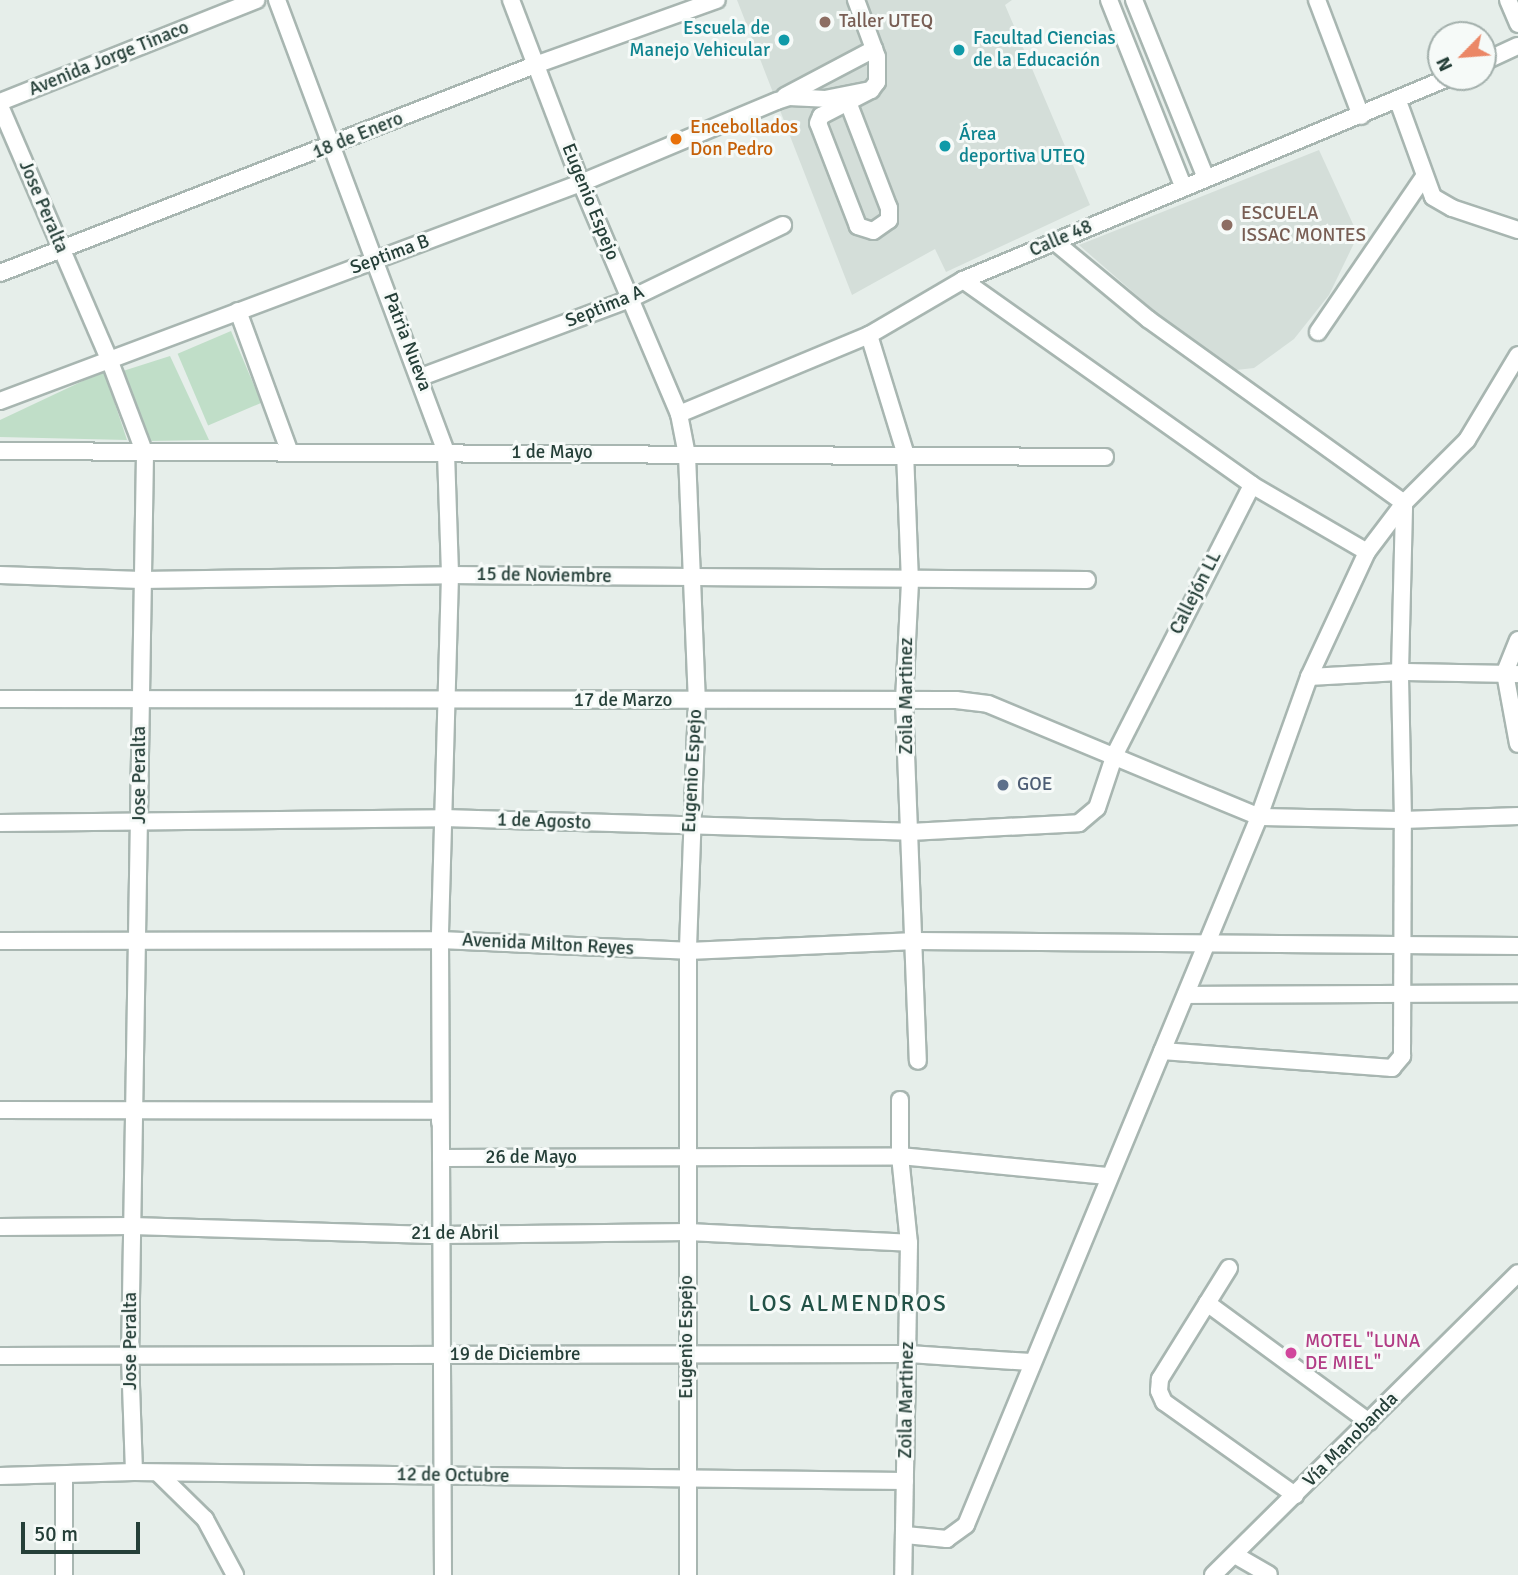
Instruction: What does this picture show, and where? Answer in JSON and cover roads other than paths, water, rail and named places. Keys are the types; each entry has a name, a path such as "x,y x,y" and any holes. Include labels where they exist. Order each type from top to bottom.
{"street":[{"name":"Avenida Jorge Tinaco","path":"0,104 256,0"},
{"name":"Patria Nueva","path":"277,0 330,148 421,377 446,453 450,575 440,940 440,1111"},
{"name":"Eugenio Espejo","path":"511,0 580,183 679,414 687,454 695,578 697,702 688,951 688,1575"},
{"name":"18 de Enero","path":"0,273 62,252 330,148 535,65 717,0"},
{"path":"848,102 890,208 889,220 873,231 858,226 818,128 821,116 871,90 879,71 856,0"},
{"path":"1109,0 1183,186"},
{"path":"1134,0 1206,178"},
{"path":"1317,0 1361,116"},
{"path":"1508,0 1518,24"},
{"path":"1497,56 1518,46"},
{"path":"777,101 874,49"},
{"name":"Calle 48","path":"679,414 869,335 963,280 1183,186 1427,87"},
{"path":"777,101 789,97 825,99 871,90"},
{"path":"1398,100 1423,178 1433,197 1452,208 1518,230"},
{"name":"Septima B","path":"0,401 580,183 777,101"},
{"name":"Jose Peralta","path":"0,104 109,359 145,454 139,700 141,825 130,1357 134,1472"},
{"path":"1318,332 1423,178"},
{"name":"Septima A","path":"421,377 630,299 783,225"},
{"path":"1055,242 1148,319 1404,503"},
{"path":"963,280 1252,485 1367,552"},
{"path":"238,311 290,453"},
{"name":"Zoila Martinez","path":"869,335 905,452 910,582 904,701 916,941 918,1061"},
{"path":"905,1535 947,1539 966,1525 1107,1177 1259,817 1309,677 1367,552 1404,503 1467,440 1518,355"},
{"name":"1 de Mayo","path":"0,451 145,454 905,452 1105,457"},
{"name":"Callejón LL","path":"1087,820 1097,808 1115,754 1252,485"},
{"path":"1162,1051 1383,1071 1400,1063 1403,991 1401,672 1404,503"},
{"name":"15 de Noviembre","path":"0,575 141,580 450,575 910,582 1087,580"},
{"path":"1518,640 1511,674 1518,744"},
{"path":"1309,677 1401,672 1511,674"},
{"name":"17 de Marzo","path":"0,699 904,701 988,704 1115,754 1259,817"},
{"path":"1259,817 1403,820 1518,816"},
{"name":"1 de Agosto","path":"0,823 141,825 443,818 691,828 910,832 1087,820"},
{"name":"Avenida Milton Reyes","path":"0,941 138,938 440,940 688,951 916,941 1095,946 1206,942 1518,947"},
{"path":"1186,995 1403,991 1518,993"},
{"name":"Zoila Martinez","path":"900,1100 900,1156 909,1243 903,1575"},
{"path":"0,1110 440,1111 443,1575"},
{"name":"26 de Mayo","path":"440,1111 441,1158 900,1156 1107,1177"},
{"name":"21 de Abril","path":"0,1227 132,1226 440,1235 688,1231 909,1243"},
{"path":"1229,1268 1160,1379 1161,1397 1295,1495"},
{"name":"Vía Manobanda","path":"1213,1575 1518,1273"},
{"path":"1208,1303 1369,1422"},
{"name":"19 de Diciembre","path":"0,1356 908,1354 1031,1362"},
{"name":"12 de Octubre","path":"0,1476 134,1472 687,1481 905,1481"},
{"path":"158,1473 205,1519 235,1575"},
{"path":"64,1475 64,1575"},
{"path":"1235,1555 1269,1575"}],"place":[{"name":"Taller UTEQ","path":"825,22"},
{"name":"Escuela de Manejo Vehicular","path":"784,40"},
{"name":"Facultad Ciencias de la Educación","path":"959,50"},
{"name":"Encebollados Don Pedro","path":"676,139"},
{"name":"Área deportiva UTEQ","path":"945,146"},
{"name":"ESCUELA ISSAC MONTES","path":"1227,225"},
{"name":"GOE","path":"1003,785"},
{"name":"MOTEL \"LUNA DE MIEL\"","path":"1291,1353"}],"district":[{"name":"LOS ALMENDROS","path":"848,1304"}]}
